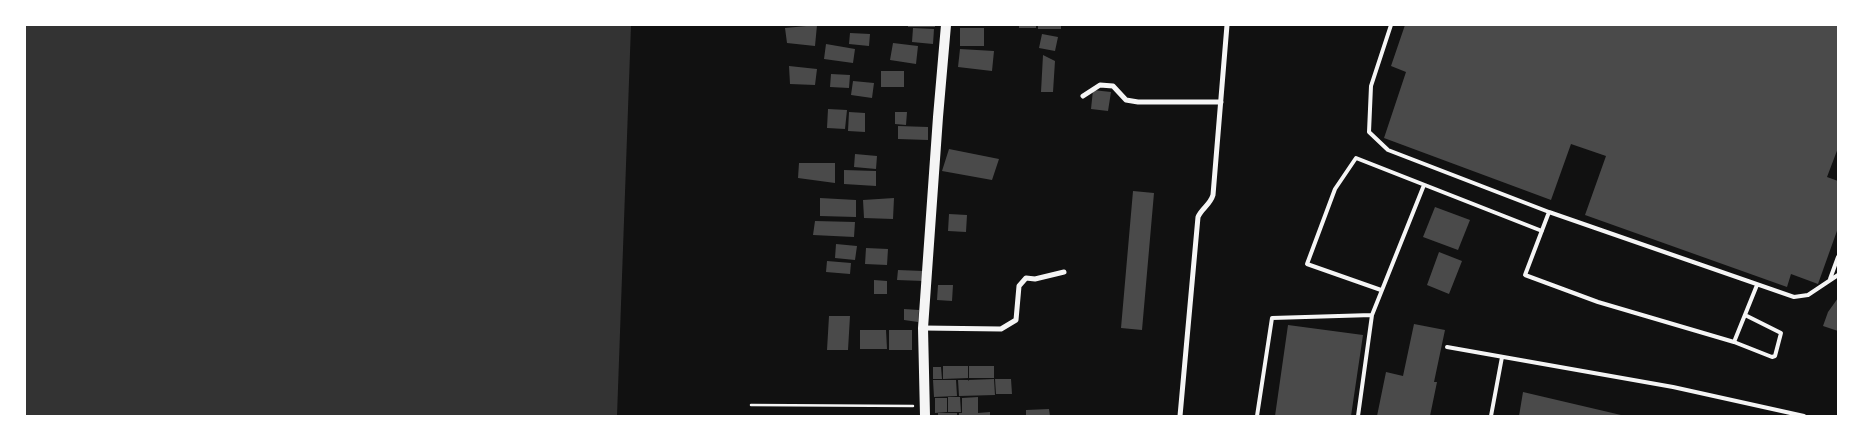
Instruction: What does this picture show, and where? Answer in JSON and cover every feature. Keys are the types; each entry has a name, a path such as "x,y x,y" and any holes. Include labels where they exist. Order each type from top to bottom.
{"main road":[{"path":"925,411 923,328 946,25"}],"street":[{"path":"1180,416 1198,217 1201,211 1211,202 1213,195 1227,25"},
{"path":"1083,96 1100,85 1113,86 1126,100 1138,102 1221,102"},
{"path":"923,328 1001,329 1016,320 1019,286 1026,278 1035,279 1064,272"}],"lane":[{"path":"1391,25 1371,86 1369,132 1388,150 1549,212 1794,297 1808,295 1838,275"},
{"path":"1381,290 1307,264 1335,188 1356,158 1542,231"},
{"path":"1358,416 1372,315 1424,185"},
{"path":"1549,212 1525,275 1605,304 1775,356 1781,333 1745,315"},
{"path":"1830,279 1838,258"},
{"path":"1734,342 1757,284"},
{"path":"1256,416 1272,318 1372,315"},
{"path":"1447,347 1673,387 1804,416"},
{"path":"1491,416 1502,357"}],"path":[{"path":"751,404 925,411"}],"shaded area":[{"path":"25,25 631,25 617,416 25,416"}],"building":[{"path":"817,25 815,46 787,43 785,28"},
{"path":"908,25 935,25 935,27 908,27"},
{"path":"1019,25 1036,25 1036,28 1019,28"},
{"path":"1038,25 1061,25 1061,29 1038,29"},
{"path":"1405,25 1838,25 1838,148 1827,177 1838,181 1838,228 1818,284 1791,274 1787,287 1585,215 1606,156 1571,144 1551,200 1384,138 1406,72 1391,66"},
{"path":"913,28 934,29 933,44 912,42"},
{"path":"960,28 984,28 984,46 960,46"},
{"path":"850,33 870,34 869,46 849,44"},
{"path":"1042,34 1058,37 1055,51 1039,48"},
{"path":"893,43 918,46 916,64 890,60"},
{"path":"826,44 855,49 853,63 824,59"},
{"path":"960,49 994,51 992,71 958,67"},
{"path":"1043,55 1055,61 1053,92 1041,92"},
{"path":"789,66 817,69 815,85 790,84"},
{"path":"881,71 904,71 904,87 881,87"},
{"path":"831,74 850,75 849,88 830,87"},
{"path":"853,81 874,83 872,98 851,95"},
{"path":"1093,90 1111,92 1108,111 1091,109"},
{"path":"828,109 847,110 845,129 827,128"},
{"path":"849,112 865,113 865,132 848,131"},
{"path":"895,112 907,112 906,125 895,124"},
{"path":"898,126 928,127 928,140 898,139"},
{"path":"949,149 999,159 992,180 942,171"},
{"path":"855,154 877,156 876,169 854,167"},
{"path":"799,163 835,163 835,183 798,178"},
{"path":"844,170 876,171 876,186 844,184"},
{"path":"1133,191 1154,193 1142,330 1121,328"},
{"path":"820,198 856,200 856,217 820,216"},
{"path":"894,198 893,219 864,218 863,200"},
{"path":"1435,207 1470,220 1458,250 1423,237"},
{"path":"949,214 967,215 966,232 948,231"},
{"path":"815,221 855,222 854,237 813,235"},
{"path":"836,244 857,246 855,260 835,258"},
{"path":"866,248 888,249 887,265 865,264"},
{"path":"1439,252 1462,261 1449,294 1427,285"},
{"path":"827,261 851,263 850,274 826,272"},
{"path":"898,270 923,271 923,281 897,280"},
{"path":"874,280 887,281 887,294 874,294"},
{"path":"938,285 953,285 952,301 937,300"},
{"path":"1838,298 1838,331 1823,326 1828,312"},
{"path":"904,309 919,310 918,322 904,320"},
{"path":"829,316 850,316 848,350 827,350"},
{"path":"1414,324 1445,330 1434,382 1437,382 1430,416 1377,416 1386,372 1403,376"},
{"path":"1288,325 1363,335 1351,416 1275,416"},
{"path":"860,330 886,330 887,349 860,349"},
{"path":"889,330 912,330 912,350 889,350"},
{"path":"943,366 968,366 968,378 943,379"},
{"path":"969,366 994,366 994,378 969,378"},
{"path":"933,367 941,367 942,379 933,379"},
{"path":"994,379 995,395 959,396 958,380"},
{"path":"995,379 1011,379 1012,394 996,394"},
{"path":"933,380 956,380 957,396 934,397"},
{"path":"1523,392 1621,415 1621,416 1519,416"},
{"path":"948,397 960,397 961,412 948,412"},
{"path":"978,397 978,413 990,412 990,416 959,416 959,413 962,413 962,398"},
{"path":"935,398 947,398 947,412 935,413"},
{"path":"1049,409 1050,416 1026,416 1026,410"},
{"path":"938,413 957,413 957,416 938,416"}]}
